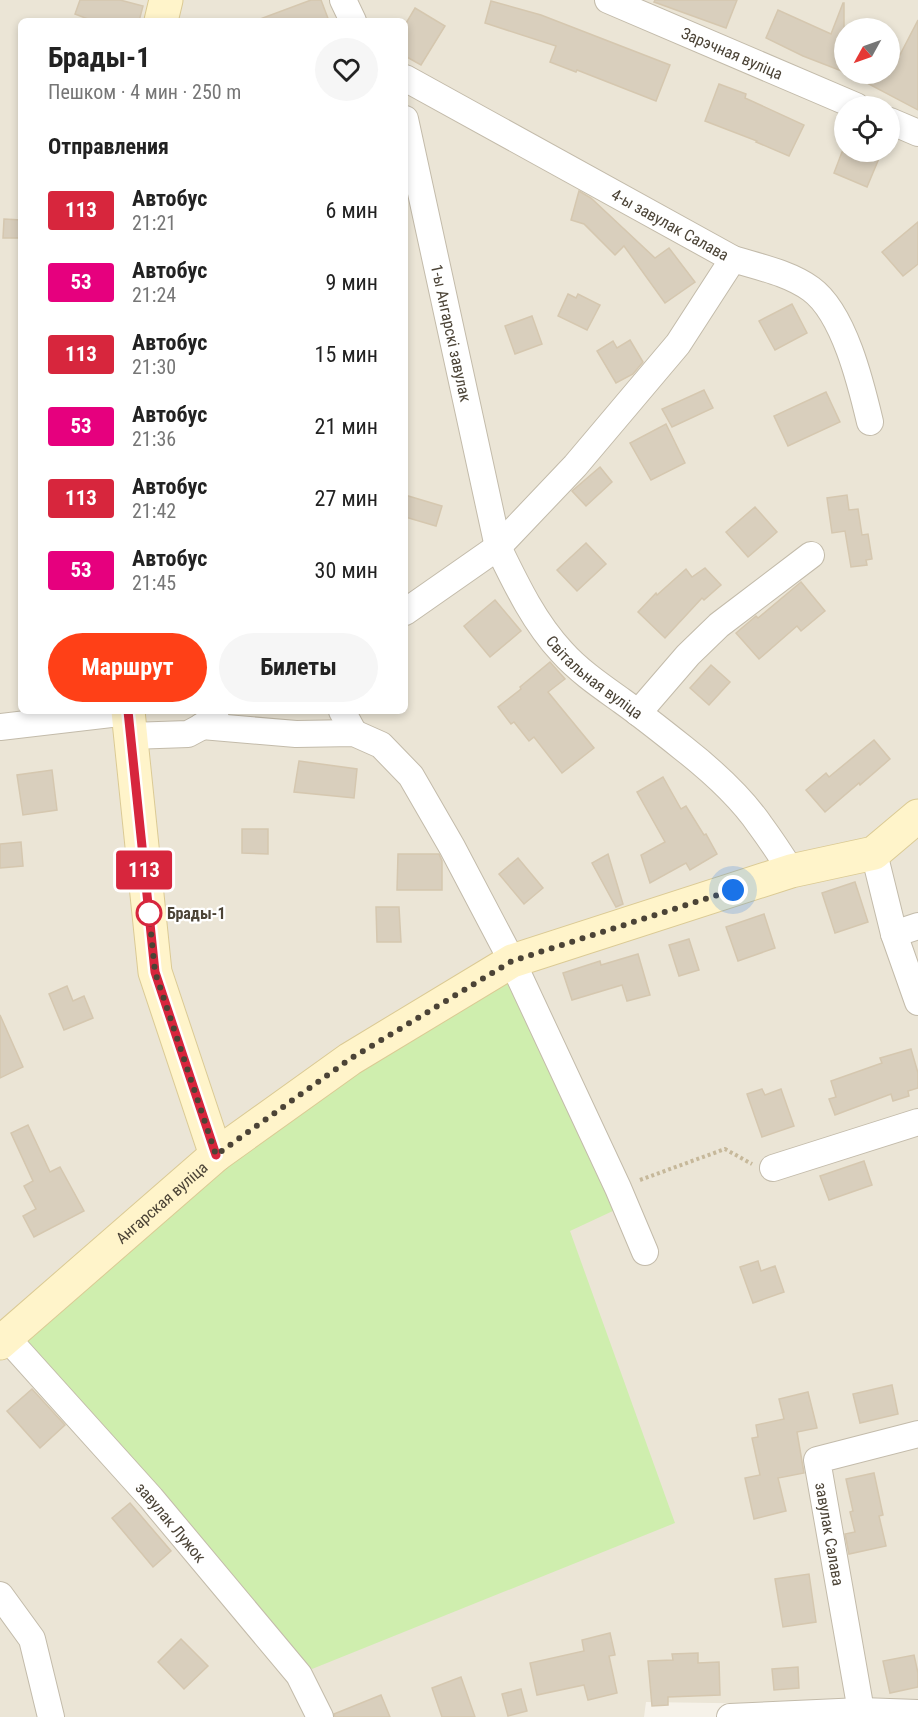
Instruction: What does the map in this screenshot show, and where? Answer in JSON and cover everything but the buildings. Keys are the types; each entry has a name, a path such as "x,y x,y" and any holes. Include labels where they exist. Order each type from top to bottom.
{"street":[{"path":"161,18 166,0"},
{"path":"343,0 352,18"},
{"name":"Зарэчная вуліца","path":"608,0 834,97"},
{"name":"4-ы завулак Салава","path":"408,80 733,259 786,276 810,288 838,324 846,342 870,423"},
{"path":"900,125 918,133"},
{"name":"1-ы Ангарскі завулак","path":"408,133 498,547"},
{"path":"408,610 498,547 575,466 678,344 733,259"},
{"name":"Світальная вуліца","path":"498,547 516,585 550,639 575,665 710,771 743,804 791,871"},
{"path":"638,713 688,656 719,625 811,555"},
{"path":"0,727 128,720 188,735 225,714"},
{"path":"128,720 155,972 216,1155"},
{"path":"202,726 296,734 348,722 381,745 411,776 452,847 512,961 618,1188 645,1252"},
{"name":"Ангарская вуліца","path":"3,1340 216,1155 350,1059 512,961 791,871 874,853 918,816"},
{"path":"874,853 906,931 918,1002"},
{"path":"773,1168 918,1122"},
{"name":"завулак Лужок","path":"3,1340 151,1498 299,1675 320,1717"},
{"name":"завулак Салава","path":"861,1711 817,1460 918,1434"},
{"path":"0,1595 32,1639 51,1717"},
{"path":"730,1717 861,1711 918,1713"}],"path":[{"path":"618,1188 725,1149 751,1164 773,1168"}],"shaded area":[{"path":"0,0 918,0 918,1717 840,1705 646,1702 644,1717 0,1717"}],"green space":[{"path":"505,976 615,1210 570,1231 675,1523 312,1669 20,1342 289,1114"}],"bus line":[{"name":"113","path":"128,714 155,972 216,1155"}],"place":[{"name":"Брады-1","path":"149,913"}],"route":[{"path":"149,913 155,972 216,1155 350,1059 512,961 733,890"}]}
